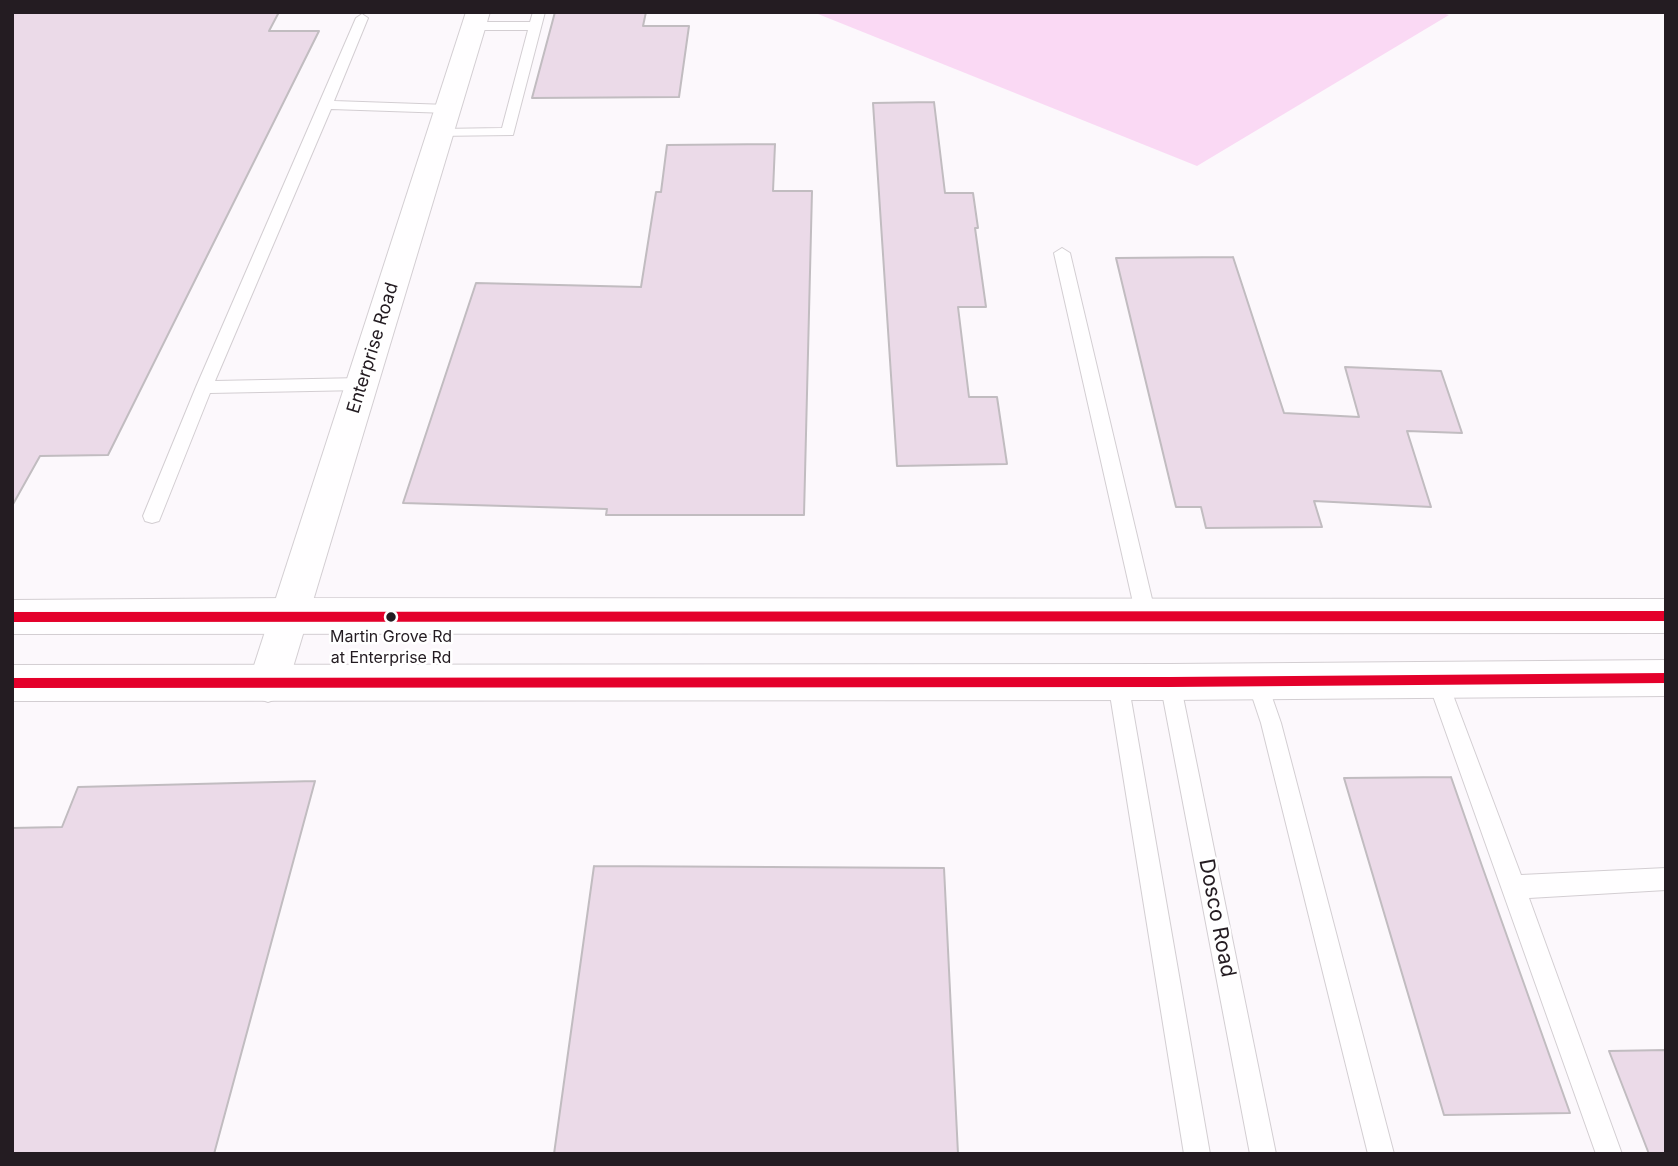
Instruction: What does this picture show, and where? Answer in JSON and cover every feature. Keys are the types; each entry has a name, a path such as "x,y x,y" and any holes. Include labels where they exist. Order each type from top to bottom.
{"main road":[{"name":"Enterprise Road","path":"268,684 476,19"},
{"path":"12,617 1666,616"},
{"path":"12,683 1170,682 1666,678"}],"lane":[{"path":"152,516 204,387 362,18"},
{"path":"326,106 508,132 537,19 476,19"},
{"path":"1062,253 1146,616"},
{"path":"204,387 361,384"},
{"path":"1437,679 1609,1154"},
{"path":"1257,681 1381,1154"},
{"path":"1118,682 1197,1154"},
{"name":"Dosco Road","path":"1170,682 1263,1154"},
{"path":"1514,887 1666,879"}],"shaded area":[{"path":"813,12 1439,12 1449,15 1197,166"}],"building":[{"path":"12,12 279,12 269,31 319,31 108,455 40,456 12,506"},
{"path":"555,12 646,12 643,26 689,26 679,97 532,98"},
{"path":"934,102 945,193 973,193 978,228 975,228 986,307 958,307 969,397 997,397 1007,464 897,466 873,103"},
{"path":"775,144 773,191 812,191 804,515 606,515 607,509 403,503 476,283 641,287 656,192 661,192 667,145"},
{"path":"1233,257 1284,413 1359,417 1345,367 1441,371 1462,433 1407,431 1431,507 1314,501 1322,527 1206,528 1201,507 1176,507 1116,258"},
{"path":"1451,777 1570,1113 1444,1115 1344,778"},
{"path":"315,781 214,1154 12,1154 12,828 62,827 78,787"},
{"path":"594,866 944,868 958,1154 554,1154"},
{"path":"1666,1050 1666,1154 1649,1154 1609,1051"}],"transit line":[{"path":"12,617 1666,616"},
{"path":"12,683 1170,682 1666,678"}],"place":[{"name":"Martin Grove Rd at Enterprise Rd","path":"391,617"}]}
